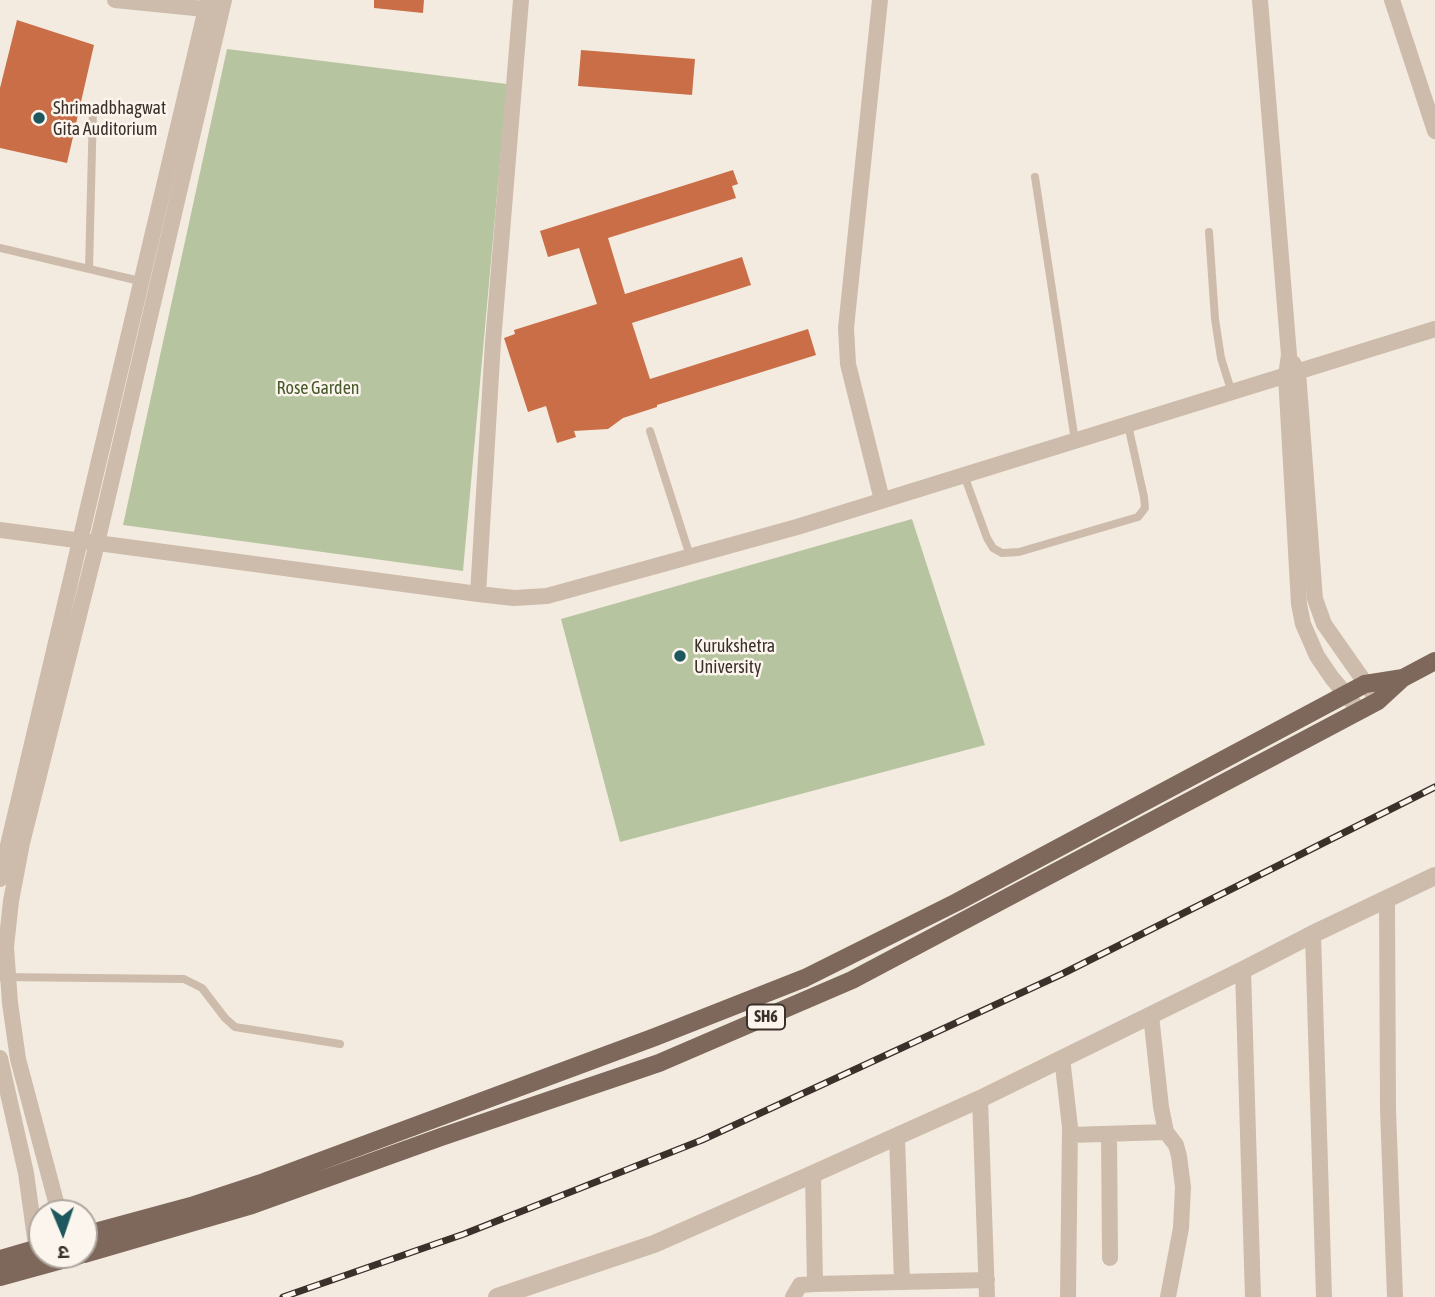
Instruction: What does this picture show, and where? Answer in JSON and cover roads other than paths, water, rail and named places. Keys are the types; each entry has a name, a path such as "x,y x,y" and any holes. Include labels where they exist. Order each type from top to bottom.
{"main road":[{"name":"SH6","path":"98,1249 252,1205 671,1058 852,980 1378,701 1404,678 1435,661"},
{"name":"SH6","path":"98,1231 191,1206 264,1182 655,1037 805,978 957,902 1365,684 1404,678"},
{"name":"SH6","path":"0,1259 28,1255"},
{"name":"SH6","path":"0,1277 28,1260"}],"street":[{"path":"55,1199 18,1059 3,977 11,901 9,851 80,540 149,283 215,5 115,0"},
{"path":"478,594 493,342 521,0"},
{"path":"880,0 846,328 848,364 882,500"},
{"path":"1260,0 1289,355 1315,599 1324,624 1378,701"},
{"path":"1392,0 1435,131"},
{"path":"0,879 97,543 149,283"},
{"path":"0,530 478,594 514,598 547,596 882,500 1435,329"},
{"path":"1292,374 1299,604 1303,624 1317,656 1359,710"},
{"path":"499,1297 654,1244 897,1137 1244,971 1313,934 1435,876"},
{"path":"1387,900 1388,1110 1395,1297"},
{"path":"1313,934 1324,1297"},
{"path":"1244,971 1253,1297"},
{"path":"1151,1015 1158,1088 1166,1132 1176,1145 1179,1156 1183,1198 1181,1228 1168,1297"},
{"path":"0,1058 30,1199"},
{"path":"1062,1058 1070,1135 1068,1297"},
{"path":"980,1099 987,1297"},
{"path":"1070,1135 1166,1132"},
{"path":"1109,1134 1110,1258"},
{"path":"897,1137 902,1282"},
{"path":"813,1174 815,1284"},
{"path":"793,1297 794,1291 800,1285 987,1280"}],"lane":[{"path":"89,269 93,109"},
{"path":"1035,177 1075,441"},
{"path":"1209,232 1215,319 1221,358 1232,393"},
{"path":"0,248 149,283"},
{"path":"964,475 986,538 993,548 1002,553 1019,552 1139,517 1145,508 1144,497 1128,425"},
{"path":"650,431 690,556"},
{"path":"3,977 184,979 201,988 235,1027 340,1044"}],"railway":[{"path":"283,1297 464,1234 702,1140 1062,974 1435,787"}],"place":[{"name":"Shrimadbhagwat Gita Auditorium","path":"39,118"},
{"name":"Kurukshetra University","path":"680,656"}],"park label":[{"name":"Rose Garden","path":"318,388"}]}
